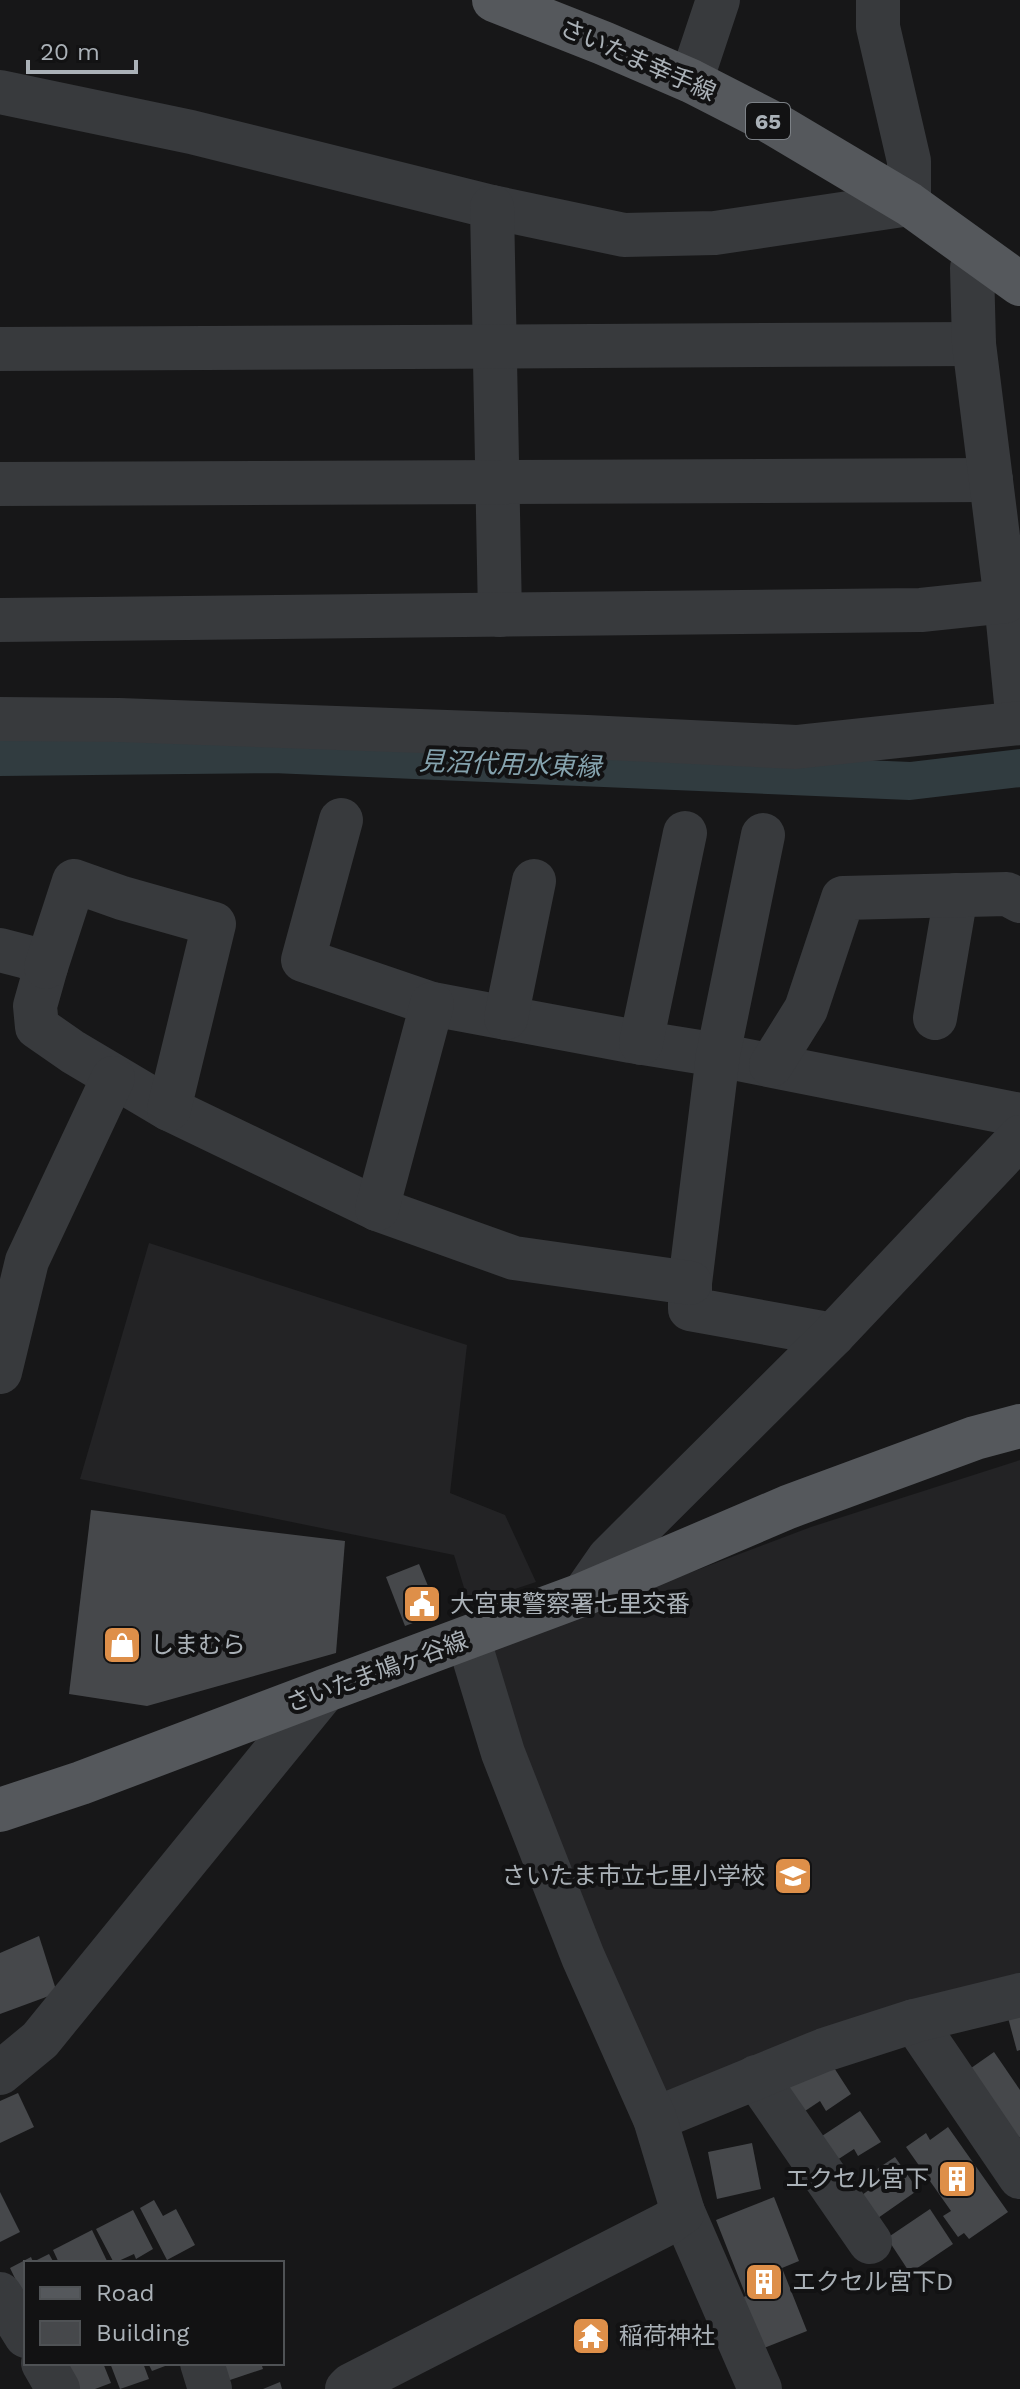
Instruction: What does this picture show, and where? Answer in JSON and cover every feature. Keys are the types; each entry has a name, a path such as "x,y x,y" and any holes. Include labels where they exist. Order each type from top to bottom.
{"main road":[{"name":"さいたま幸手線","path":"518,4 691,81 771,122 909,204 1020,284"},
{"name":"さいたま鳩ヶ谷線","path":"0,1810 81,1783 584,1594 788,1507 975,1438 1020,1426"}],"street":[{"path":"691,81 718,0"},
{"path":"0,92 191,132 492,207 624,235 715,233 909,204 909,161 878,27 878,0"},
{"path":"492,207 500,615"},
{"path":"0,719 151,721 796,747 1019,723 974,344 972,268 979,255"},
{"path":"0,349 974,344"},
{"path":"0,484 991,480"},
{"path":"0,620 921,610 1006,601"},
{"path":"341,820 303,960 432,1004 771,1065 1020,1115"},
{"path":"641,1043 685,833"},
{"path":"763,835 718,1055 690,1283 690,1309 833,1335"},
{"path":"169,1109 214,924 74,881 35,1006 37,1027 113,1078 169,1109 377,1209 514,1258 690,1283"},
{"path":"506,1018 534,881"},
{"path":"771,1065 806,1009 843,898 1007,894 1020,901"},
{"path":"935,1018 956,895"},
{"path":"0,950 27,957 46,967"},
{"path":"377,1209 432,1004"},
{"path":"0,1372 12,1274 27,1261 113,1078"},
{"path":"584,1594 609,1558 833,1335 1020,1137"},
{"path":"468,1638 509,1768 583,1957 655,2119 683,2212 760,2389"},
{"path":"0,2073 40,2040 324,1691"},
{"path":"655,2119 824,2050 914,2021 1020,1995"},
{"path":"914,2021 1020,2177"},
{"path":"756,2077 870,2242"},
{"path":"347,2389 668,2223 683,2212"},
{"path":"0,2294 24,2333"},
{"path":"44,2365 58,2389"},
{"path":"203,2365 210,2389"}],"shaded area":[{"path":"149,1243 467,1345 450,1493 505,1515 536,1582 469,1604 454,1555 80,1479"},
{"name":"さいたま市立七里小学校","path":"1020,1460 1020,1978 671,2102 657,2091 484,1650 811,1527"}],"building":[{"path":"91,1510 345,1541 336,1653 147,1706 69,1694"},
{"path":"419,1564 439,1613 405,1626 386,1577"},
{"path":"39,1936 57,1993 0,2014 0,1953"},
{"path":"1020,2011 1020,2050 1017,2051 1007,2014"},
{"path":"994,2052 1020,2090 1020,2137 1011,2143 964,2073"},
{"path":"829,2060 851,2094 826,2111 820,2101 802,2113 786,2088"},
{"path":"18,2093 34,2127 0,2143 0,2101"},
{"path":"860,2111 881,2142 858,2156 854,2149 834,2162 819,2138"},
{"name":"エクセル宮下","path":"948,2127 1008,2212 969,2239 964,2233 958,2237 943,2216 951,2211 906,2147 926,2133 930,2140"},
{"path":"752,2143 761,2189 717,2199 708,2152"},
{"path":"895,2157 918,2190 878,2218 862,2195 884,2179 877,2169"},
{"path":"0,2192 20,2232 0,2242"},
{"name":"エクセル宮下D","path":"774,2197 799,2261 782,2268 807,2331 764,2348 739,2299 746,2296 716,2220"},
{"path":"154,2200 163,2216 176,2209 195,2245 167,2260 140,2208"},
{"path":"930,2209 953,2244 910,2273 887,2238"},
{"path":"133,2210 153,2249 136,2259 134,2254 113,2261 96,2229"},
{"path":"92,2230 107,2261 58,2261 53,2250"},
{"path":"49,2254 53,2261 35,2261"},
{"path":"31,2257 33,2261 24,2261 24,2297 10,2268"},
{"path":"68,2365 104,2365 111,2383 95,2389 77,2389"},
{"path":"111,2365 144,2365 149,2379 120,2389"},
{"path":"149,2365 168,2365 152,2371"},
{"path":"219,2365 262,2365 263,2369 224,2382"},
{"path":"280,2382 282,2389 263,2389"}],"waterway":[{"name":"見沼代用水東縁","path":"0,757 273,754 910,781 1020,768"}],"place":[{"name":"大宮東警察署七里交番","path":"422,1604"},
{"name":"しまむら","path":"122,1645"},
{"name":"さいたま市立七里小学校","path":"793,1876"},
{"name":"エクセル宮下","path":"957,2179"},
{"name":"エクセル宮下D","path":"764,2282"},
{"name":"稲荷神社","path":"591,2336"}]}
